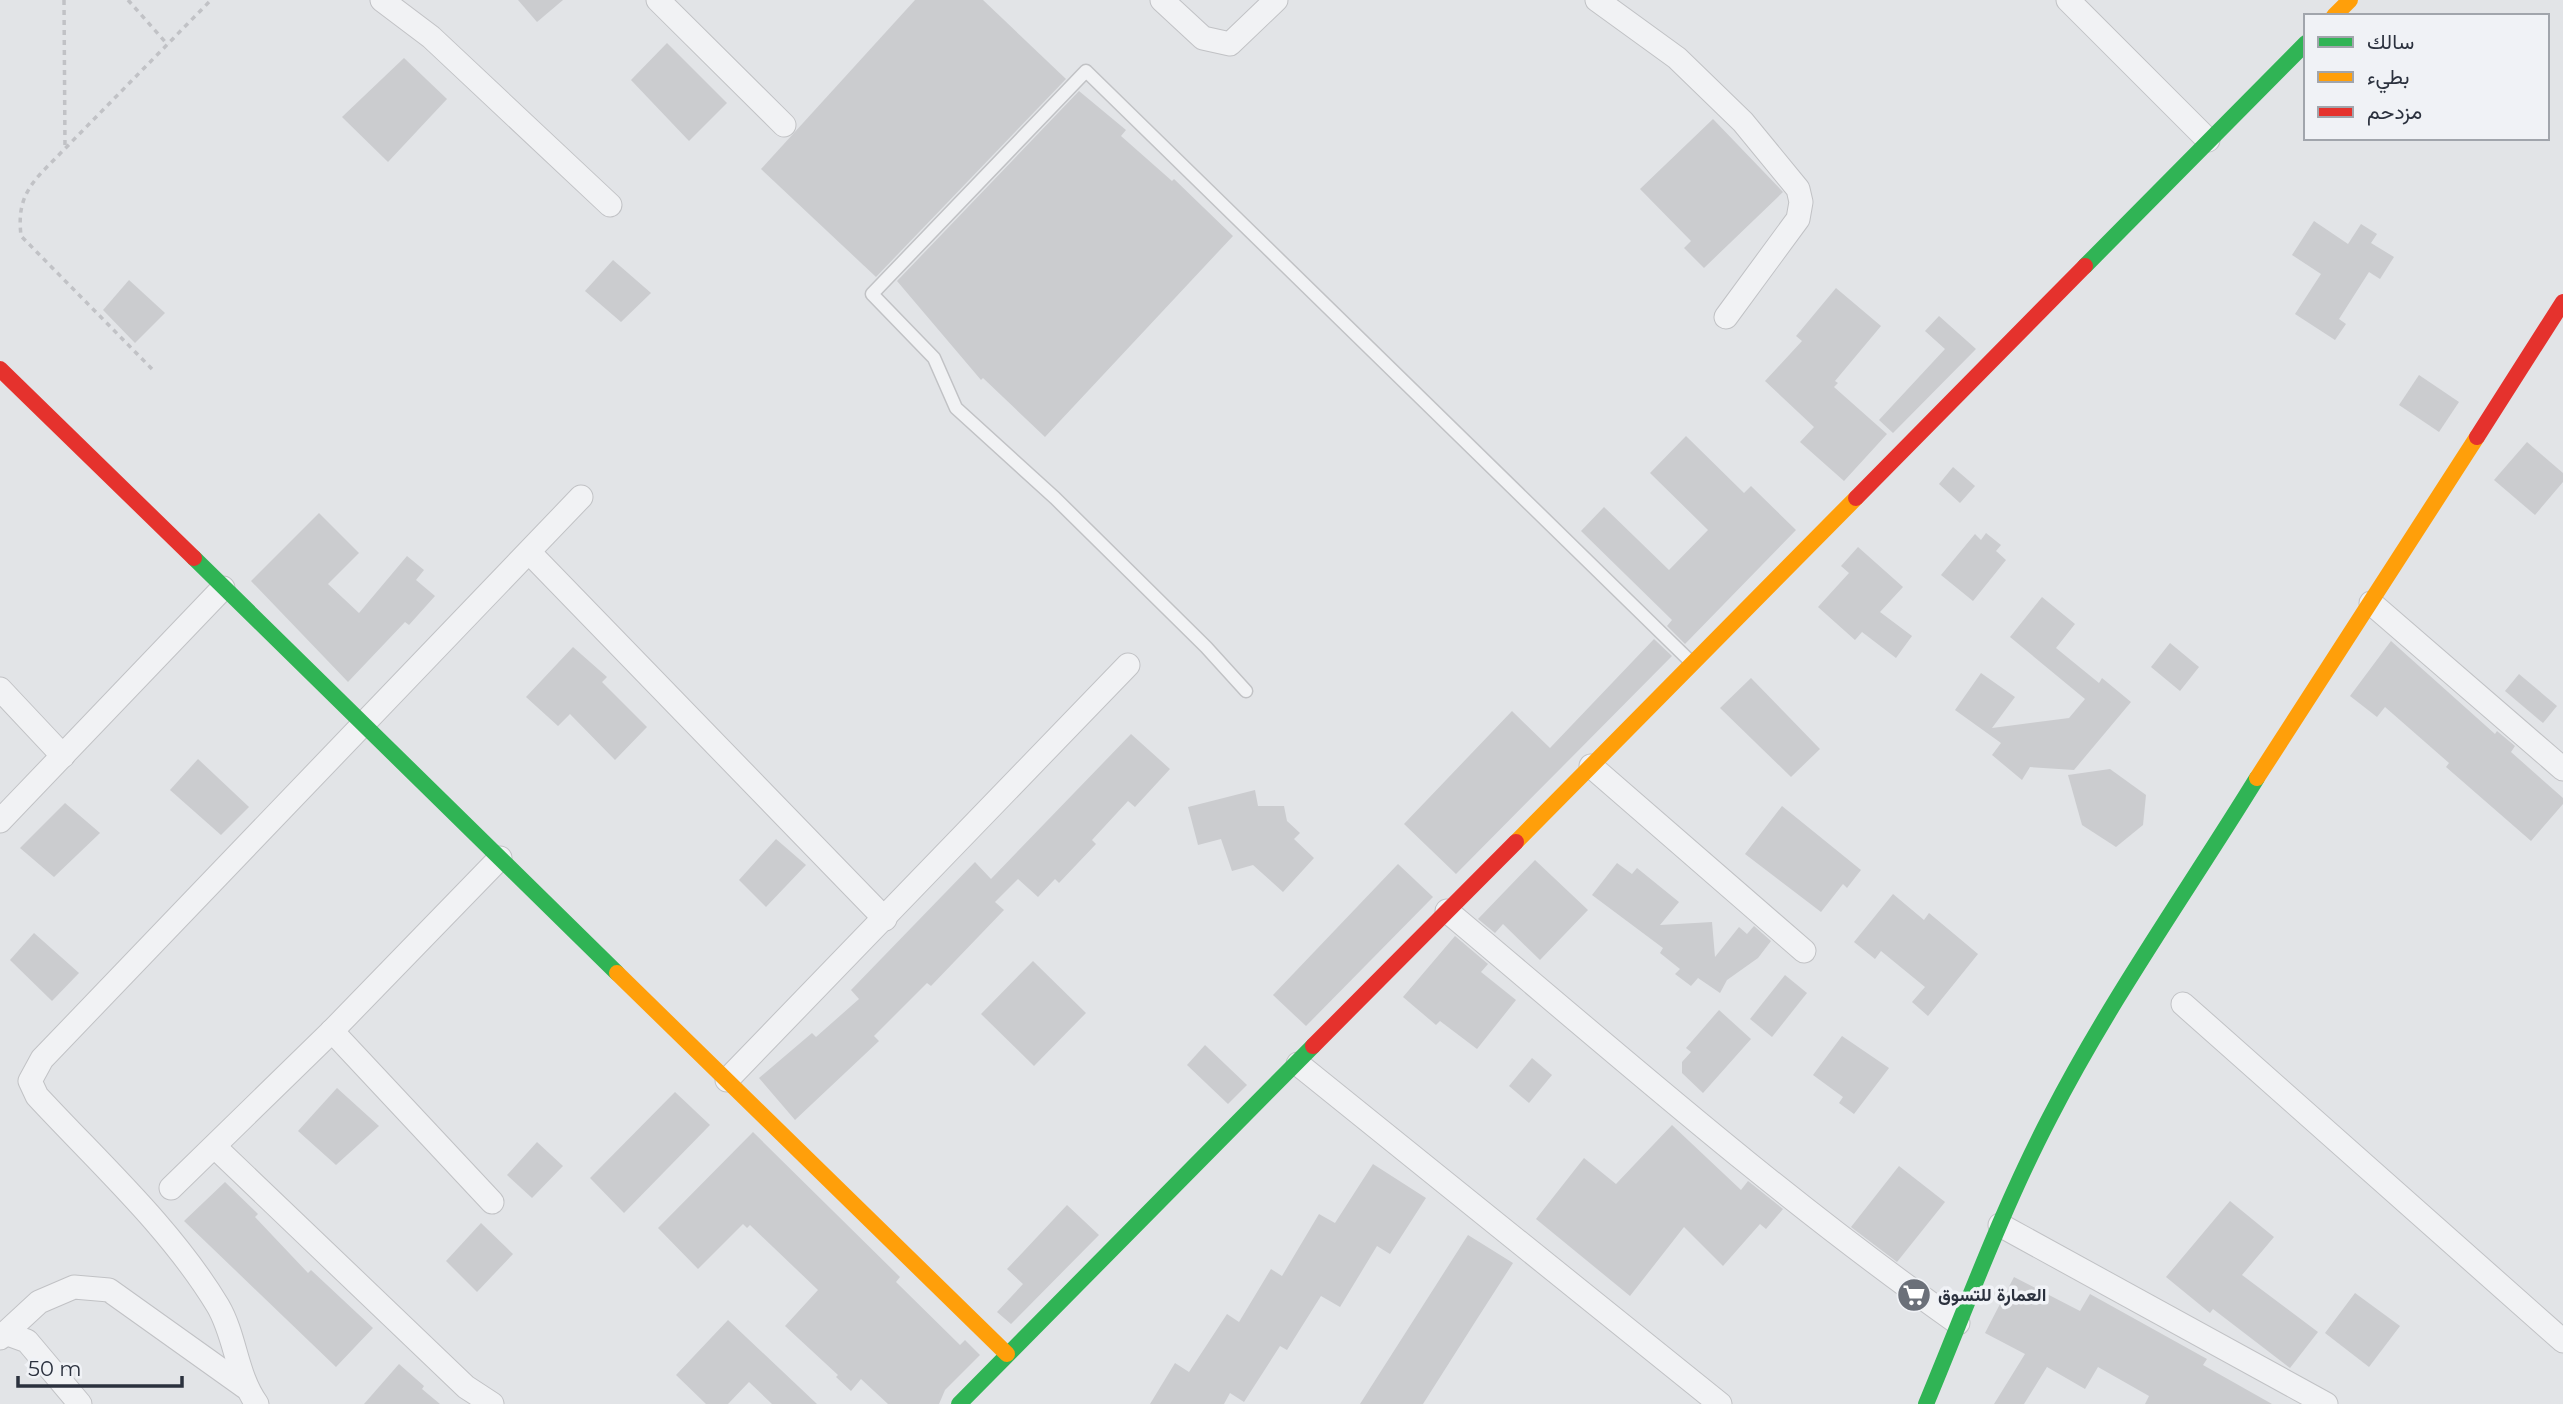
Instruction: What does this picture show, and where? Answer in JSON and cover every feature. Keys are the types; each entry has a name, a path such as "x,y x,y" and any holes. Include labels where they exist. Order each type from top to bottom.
{"street":[{"path":"382,0 431,37 610,205"},
{"path":"658,0 784,125"},
{"path":"1162,0 1203,38 1230,44 1276,0"},
{"path":"1597,0 1677,58 1743,122 1798,189 1801,202 1798,219 1726,317"},
{"path":"2068,0 2208,140"},
{"path":"2335,14 2350,0"},
{"path":"959,1404 2304,45"},
{"path":"1926,1404 2000,1225 2050,1117 2097,1035 2314,687 2371,603 2563,302"},
{"path":"0,369 1007,1354"},
{"path":"251,1396 231,1331 180,1250 37,1096 30,1081 42,1059 581,497"},
{"path":"529,552 885,919"},
{"path":"0,821 223,588"},
{"path":"2371,603 2563,769"},
{"path":"727,1080 1128,665"},
{"path":"0,689 63,756"},
{"path":"1591,766 1804,950"},
{"path":"171,1188 332,1031 500,858"},
{"path":"1447,911 1776,1187 1958,1324"},
{"path":"2183,1004 2563,1341"},
{"path":"332,1031 492,1202"},
{"path":"1298,1064 1720,1404"},
{"path":"215,1147 466,1387 492,1404"},
{"path":"2000,1225 2326,1404"},
{"path":"3,1336 39,1302 74,1287 109,1290 251,1396"},
{"path":"3,1336 27,1341 80,1404"}],"lane":[{"path":"1247,691 1055,498 956,408 934,358 872,294 1086,71 1691,662"}],"path":[{"path":"64,0 65,149"},
{"path":"128,0 168,45"},
{"path":"152,369 21,236 19,214 25,192 211,0"}],"building":[{"path":"518,0 563,0 537,22"},
{"path":"915,0 983,0 1066,79 876,277 761,169"},
{"path":"667,43 727,103 689,141 631,80"},
{"path":"404,58 447,99 388,162 342,117"},
{"path":"1079,91 1126,130 1121,136 1172,181 1174,179 1233,236 1045,437 983,378 981,380 897,281"},
{"path":"1713,119 1783,192 1704,268 1684,248 1691,241 1640,189"},
{"path":"2314,221 2348,244 2361,224 2377,234 2371,243 2394,257 2380,279 2369,272 2339,319 2346,324 2335,340 2295,314 2321,274 2292,255"},
{"path":"613,260 651,293 621,322 585,291"},
{"path":"129,280 165,313 135,343 103,310"},
{"path":"1836,288 1881,326 1835,381 1838,383 1834,387 1887,434 1844,481 1800,442 1814,427 1765,381 1802,341 1796,336"},
{"path":"1939,316 1976,349 1893,433 1879,420 1945,349 1925,331"},
{"path":"2419,375 2459,402 2439,432 2399,405"},
{"path":"1686,436 1744,493 1751,486 1796,530 1685,644 1667,626 1672,620 1581,531 1604,507 1669,570 1708,530 1650,473"},
{"path":"2527,442 2563,473 2563,482 2535,515 2494,480"},
{"path":"1953,467 1975,486 1960,503 1939,484"},
{"path":"319,513 359,553 328,584 359,613 407,556 424,570 416,580 435,596 409,625 405,622 348,682 251,581"},
{"path":"1986,533 2001,545 1996,551 2006,560 1973,601 1941,575 1975,534 1981,540"},
{"path":"1858,547 1903,587 1880,612 1912,636 1896,658 1862,632 1855,640 1818,607 1849,573 1841,566"},
{"path":"2042,597 2075,624 2056,648 2099,683 2102,678 2131,702 2074,770 2030,767 2022,780 1992,755 2001,743 1955,710 1981,673 2015,697 1992,728 2069,718 2085,699 2010,637"},
{"path":"1654,639 1672,656 1456,874 1404,824 1512,711 1550,748"},
{"path":"2391,641 2495,734 2497,731 2515,746 2511,752 2563,798 2563,804 2531,841 2446,767 2449,763 2385,707 2377,717 2350,696"},
{"path":"2170,643 2199,667 2180,691 2151,667"},
{"path":"573,647 607,677 602,682 647,727 615,760 570,714 558,726 526,697"},
{"path":"2519,674 2557,706 2543,723 2505,691"},
{"path":"1751,678 1820,749 1791,777 1720,708"},
{"path":"1131,734 1170,769 1135,807 1128,801 1092,840 1096,844 1059,883 1055,879 1038,897 1018,879 995,902 1004,910 931,986 927,983 874,1036 879,1041 795,1120 759,1078 812,1033 816,1037 859,999 851,990 975,862 991,879"},
{"path":"198,759 249,807 221,835 170,790"},
{"path":"2110,769 2146,795 2143,825 2116,847 2082,825 2068,775"},
{"path":"1255,790 1258,806 1284,806 1287,821 1300,833 1294,839 1314,858 1283,892 1253,865 1232,871 1221,839 1198,845 1188,807"},
{"path":"65,803 100,833 54,877 20,848"},
{"path":"1782,806 1861,870 1847,888 1843,884 1821,912 1745,854"},
{"path":"776,839 806,865 766,907 739,880"},
{"path":"1535,860 1588,910 1540,960 1503,924 1495,933 1478,919"},
{"path":"1617,863 1632,874 1637,868 1679,902 1660,925 1712,922 1715,957 1739,927 1747,934 1754,926 1771,941 1758,958 1727,980 1720,993 1698,978 1691,986 1675,974 1680,969 1660,953 1663,948 1592,895"},
{"path":"1398,864 1433,897 1306,1026 1273,995"},
{"path":"1893,894 1924,920 1929,913 1978,954 1928,1016 1912,1002 1925,987 1881,951 1875,959 1854,942"},
{"path":"34,933 79,973 52,1001 10,960"},
{"path":"1455,936 1488,964 1481,972 1516,1000 1477,1049 1440,1021 1436,1025 1403,997"},
{"path":"1033,961 1086,1013 1034,1066 981,1014"},
{"path":"1785,975 1807,993 1772,1037 1750,1019"},
{"path":"1719,1010 1751,1039 1703,1093 1682,1073 1682,1062 1691,1052 1686,1048"},
{"path":"1842,1036 1889,1068 1854,1114 1839,1103 1843,1097 1813,1075"},
{"path":"1205,1045 1247,1085 1228,1104 1187,1065"},
{"path":"1532,1058 1552,1075 1529,1103 1509,1086"},
{"path":"337,1088 379,1126 336,1165 298,1131"},
{"path":"675,1092 710,1125 624,1213 590,1178"},
{"path":"1672,1125 1741,1190 1748,1181 1783,1209 1766,1229 1760,1224 1723,1266 1684,1227 1630,1296 1536,1219 1584,1158 1616,1184"},
{"path":"753,1132 900,1277 896,1282 960,1345 965,1340 980,1355 945,1390 939,1404 888,1404 861,1379 851,1391 836,1377 838,1375 785,1326 818,1290 750,1225 747,1228 743,1224 698,1269 658,1228"},
{"path":"537,1142 563,1166 532,1198 507,1175"},
{"path":"1373,1164 1426,1198 1390,1254 1377,1246 1340,1307 1321,1296 1287,1350 1280,1346 1244,1402 1230,1393 1224,1404 1150,1404 1175,1363 1189,1372 1227,1314 1239,1322 1271,1269 1282,1276 1319,1214 1335,1223"},
{"path":"1899,1166 1945,1202 1897,1262 1851,1227"},
{"path":"225,1182 258,1214 255,1217 308,1273 311,1270 373,1328 336,1367 184,1221"},
{"path":"2230,1201 2274,1237 2242,1275 2318,1332 2290,1368 2213,1309 2210,1313 2166,1277"},
{"path":"1067,1205 1099,1235 1011,1324 997,1312 1023,1284 1007,1269"},
{"path":"481,1223 513,1254 477,1292 446,1261"},
{"path":"1468,1235 1513,1263 1423,1404 1360,1404"},
{"path":"2014,1277 2080,1311 2090,1294 2207,1359 2203,1365 2272,1404 2145,1404 2149,1396 2098,1367 2085,1389 2047,1367 2024,1404 1994,1404 2025,1354 1985,1333"},
{"path":"2355,1293 2400,1326 2369,1367 2325,1333"},
{"path":"728,1320 817,1404 772,1404 749,1382 728,1404 706,1404 676,1375"},
{"path":"399,1364 424,1386 422,1389 440,1404 364,1404"}],"traffic: fast":[{"path":"2085,266 2304,45"},
{"path":"194,558 617,973"},
{"path":"1926,1404 2000,1223 2073,1073 2257,778"},
{"path":"959,1404 1313,1046"}],"traffic: slow":[{"path":"2336,14 2350,0"},
{"path":"2257,778 2477,437"},
{"path":"1516,842 1856,498"},
{"path":"617,973 1007,1354"}],"traffic: jam":[{"path":"1856,498 2085,266"},
{"path":"2477,437 2563,302"},
{"path":"0,369 194,558"},
{"path":"1313,1046 1516,842"}],"place":[{"name":"العمارة للتسوق","path":"1914,1295"}]}
